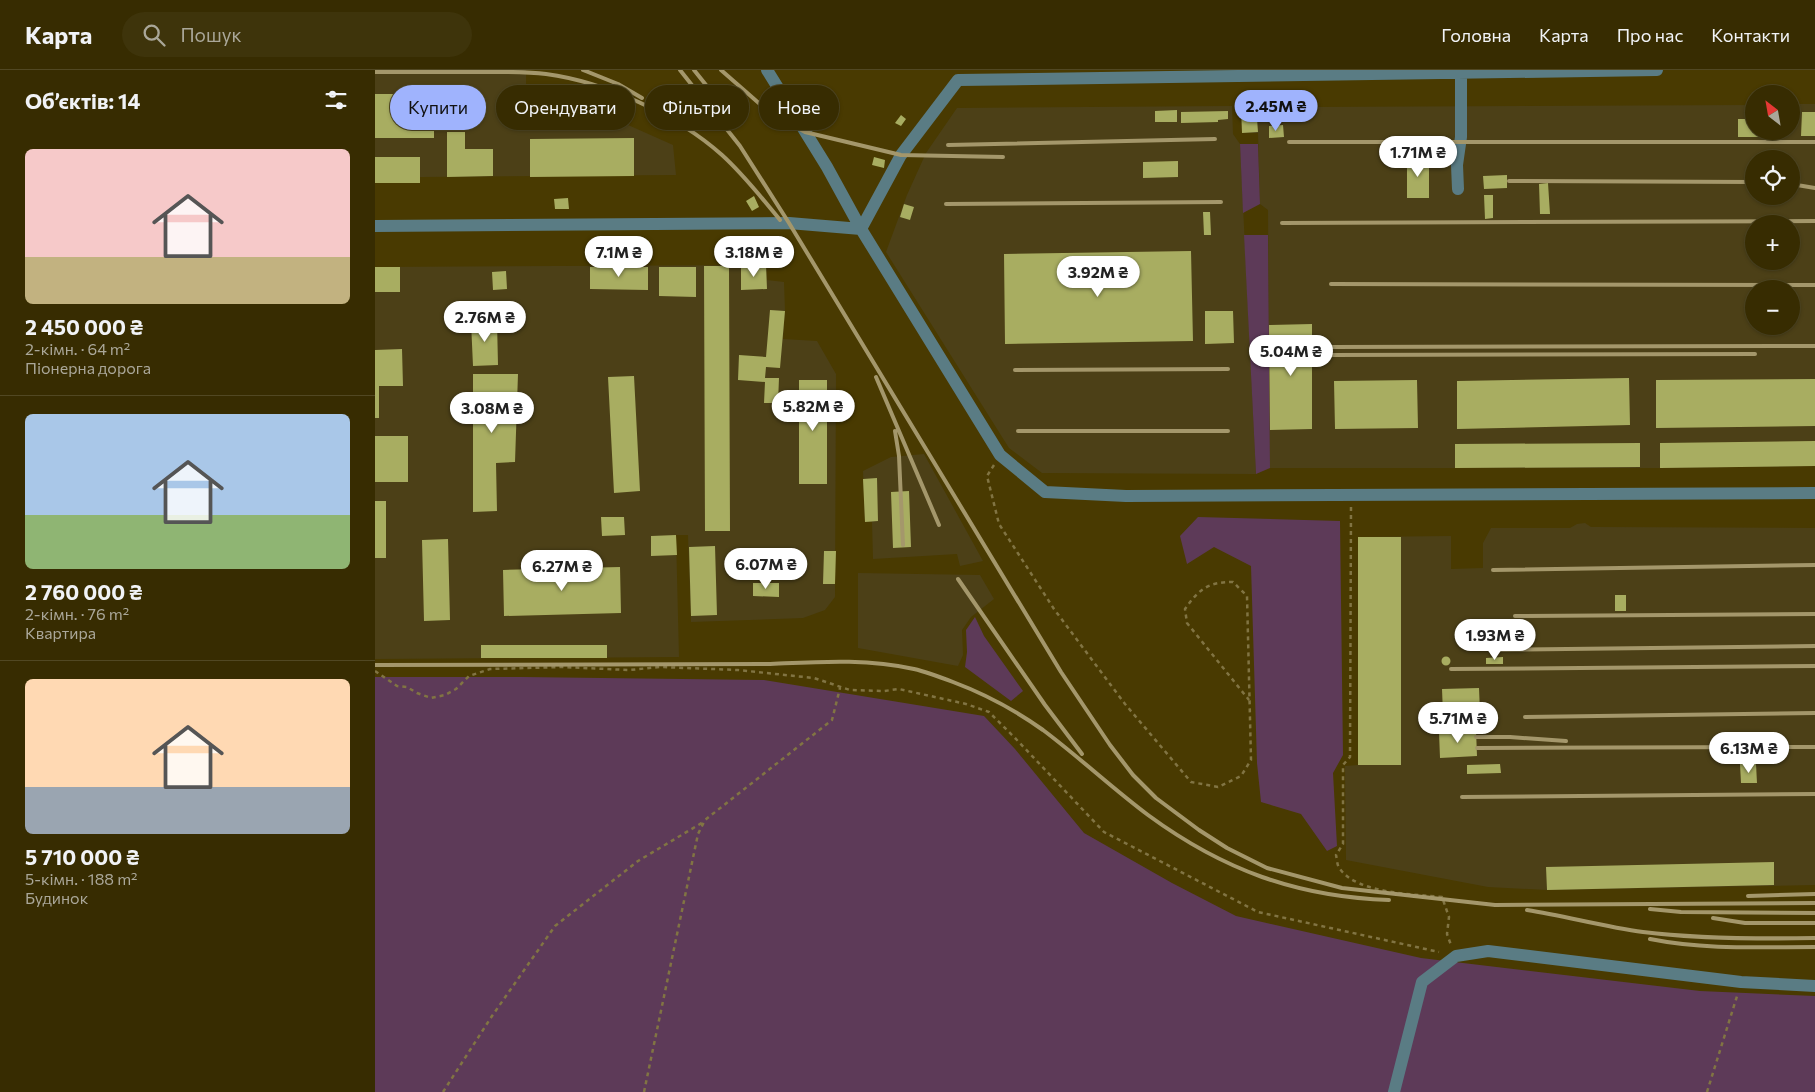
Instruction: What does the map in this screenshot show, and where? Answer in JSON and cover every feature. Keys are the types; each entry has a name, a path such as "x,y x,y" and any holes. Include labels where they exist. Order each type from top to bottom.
{"street":[{"path":"767,70 827,167 861,229 1000,455 1045,492 1126,496 1815,494"},
{"path":"861,229 901,155 959,75 1657,70"},
{"path":"1458,189 1457,165 1461,137 1461,72"},
{"path":"375,226 789,223 861,229"},
{"path":"1394,1092 1422,982 1456,956 1488,951 1741,982 1815,986"}],"path":[{"path":"1000,455 987,476 999,524 1054,609 1125,704 1191,782 1218,787 1241,776 1251,760 1247,596 1233,582 1217,582 1197,593 1185,609 1187,623 1249,700"},
{"path":"1351,496 1350,757 1343,765 1343,844 1336,854 1339,868 1353,881 1369,888 1442,897 1449,917 1447,934 1456,956"},
{"path":"375,671 397,686 407,687 431,698 439,698 451,693 469,676 483,670 562,667 629,670 649,667 677,667 738,670 814,678 840,688 884,691 899,689 966,704 989,712 1104,832 1257,912 1456,956"},
{"path":"443,1092 492,1016 555,926 638,861 705,820 832,720 840,688"},
{"path":"643,1092 698,834 705,820"},
{"path":"1707,1092 1741,982"}],"shaded area":[{"path":"375,70 526,70 526,85 496,85 496,130 635,130 635,128 673,145 676,175 420,177 420,183 375,183"},
{"path":"1800,104 1815,104 1815,466 1270,468 1268,210 1260,204 1258,133 1242,133 1241,106 1256,105 1257,120 1296,115 1312,107 1745,105 1745,140 1800,140"},
{"path":"1232,106 1233,134 1240,144 1256,474 1042,473 1009,448 886,252 907,195 926,153 957,108"},
{"path":"1240,144 1258,144 1260,204 1243,213"},
{"path":"1244,235 1268,235 1270,468 1256,474"},
{"path":"766,265 767,280 784,282 785,311 783,339 817,341 836,374 835,597 825,610 803,618 691,622 688,535 676,535 679,657 375,659 375,267"},
{"path":"924,454 983,561 960,566 957,554 873,559 872,522 865,522 863,471 891,457"},
{"path":"1198,517 1340,521 1343,755 1333,773 1337,846 1327,851 1301,814 1261,802 1257,763 1251,566 1214,547 1187,564 1180,536"},
{"path":"1585,523 1591,527 1815,528 1815,885 1547,890 1488,887 1346,860 1345,766 1358,765 1358,537 1451,536 1451,569 1483,568 1483,543 1491,528 1570,528 1577,524"},
{"path":"858,573 980,575 994,599 971,617 962,630 963,655 958,666 858,648"},
{"path":"975,617 984,636 1023,691 1011,701 965,667 967,652 966,630"},
{"path":"375,677 764,680 984,716 1015,749 1084,833 1172,883 1236,916 1421,958 1700,991 1815,996 1815,1092 375,1092"}],"building":[{"path":"375,94 390,94 390,130 434,130 434,138 375,138"},
{"path":"1256,105 1258,132 1242,133 1241,106"},
{"path":"1177,110 1177,122 1155,122 1155,111"},
{"path":"1228,111 1228,119 1218,120 1218,122 1181,123 1181,112"},
{"path":"1802,112 1815,112 1815,136 1801,136"},
{"path":"901,115 906,119 901,126 895,123"},
{"path":"1738,119 1745,119 1745,137 1738,137"},
{"path":"1283,125 1284,137 1269,138 1269,126"},
{"path":"447,132 465,132 465,149 493,149 493,176 447,177"},
{"path":"634,138 634,176 530,177 530,139"},
{"path":"375,157 420,157 420,183 375,183"},
{"path":"874,157 885,160 884,168 872,165"},
{"path":"1407,158 1429,158 1429,198 1407,198"},
{"path":"1178,161 1178,177 1143,178 1143,162"},
{"path":"1507,175 1507,188 1484,189 1483,176"},
{"path":"1548,183 1550,214 1540,214 1539,184"},
{"path":"1484,195 1493,195 1493,218 1485,219"},
{"path":"754,196 759,207 752,211 746,201"},
{"path":"568,198 569,209 555,209 554,199"},
{"path":"904,204 914,207 910,220 900,217"},
{"path":"1203,212 1210,212 1211,235 1204,235"},
{"path":"1191,251 1193,341 1005,344 1004,254"},
{"path":"766,265 767,289 741,290 741,266"},
{"path":"704,266 729,266 730,531 705,531"},
{"path":"375,267 400,267 400,292 375,292"},
{"path":"590,267 648,267 648,290 590,289"},
{"path":"659,267 696,267 696,297 659,296"},
{"path":"506,271 507,289 493,290 492,272"},
{"path":"770,310 785,311 780,368 766,367 765,378 779,378 778,403 764,403 765,382 738,380 739,355 766,357"},
{"path":"1205,311 1233,311 1234,343 1205,344"},
{"path":"497,321 498,365 473,366 471,322"},
{"path":"1312,324 1312,429 1270,430 1269,325"},
{"path":"402,349 403,386 379,386 379,418 375,418 375,350"},
{"path":"473,374 518,374 515,462 496,463 497,511 473,512"},
{"path":"634,376 640,491 614,493 608,377"},
{"path":"1629,378 1630,425 1457,429 1457,381"},
{"path":"1815,379 1815,426 1656,428 1656,380"},
{"path":"799,380 827,380 827,484 799,484"},
{"path":"1417,380 1418,428 1335,429 1334,381"},
{"path":"375,436 408,436 408,482 375,482"},
{"path":"1815,441 1815,466 1660,468 1660,443"},
{"path":"1640,443 1640,467 1455,468 1455,444"},
{"path":"877,478 878,521 865,522 863,479"},
{"path":"909,491 911,547 893,548 891,492"},
{"path":"375,501 386,501 386,558 375,558"},
{"path":"601,517 624,517 625,535 602,536"},
{"path":"676,535 677,555 651,556 651,536"},
{"path":"1358,537 1401,537 1401,765 1358,765"},
{"path":"448,539 450,620 424,621 422,540"},
{"path":"715,546 717,615 691,616 689,547"},
{"path":"824,551 836,551 835,584 823,584"},
{"path":"620,567 621,613 504,616 503,570"},
{"path":"753,583 779,583 779,597 753,596"},
{"path":"1615,595 1626,595 1626,611 1615,611"},
{"path":"481,645 607,645 607,658 481,658"},
{"path":"1446,656 1451,661 1446,666 1441,661"},
{"path":"1503,657 1503,664 1486,664 1486,658"},
{"path":"1479,688 1480,712 1443,714 1442,689"},
{"path":"1476,730 1477,756 1440,758 1439,732"},
{"path":"1500,764 1501,773 1467,774 1467,765"},
{"path":"1740,764 1756,764 1757,783 1741,783"},
{"path":"1774,862 1774,885 1547,890 1546,867"}],"railway":[{"path":"583,70 618,84 642,98"},
{"path":"680,70 740,146 789,223 1061,672 1110,745 1133,775 1156,798 1199,830 1227,848 1267,868 1342,888 1495,905 1815,903"},
{"path":"694,70 706,85"},
{"path":"721,70 769,112 805,132 901,155 1003,157"},
{"path":"375,72 537,73 592,84 640,102 704,140 738,170 780,220"},
{"path":"948,145 1215,139"},
{"path":"1289,142 1815,142"},
{"path":"1509,181 1745,182"},
{"path":"1800,186 1815,188"},
{"path":"946,204 1221,202"},
{"path":"1282,223 1815,221"},
{"path":"1331,284 1815,285"},
{"path":"1331,347 1815,346"},
{"path":"1331,355 1755,354"},
{"path":"1015,370 1228,369"},
{"path":"876,377 939,525"},
{"path":"895,431 899,456 903,545"},
{"path":"1018,431 1228,431"},
{"path":"1493,570 1815,565"},
{"path":"958,579 1045,705 1082,754"},
{"path":"1515,616 1815,614"},
{"path":"1490,650 1815,646"},
{"path":"375,665 859,662 914,669 938,676 977,692 1022,716 1056,740 1148,815 1204,851 1262,877 1292,886 1355,898 1389,900"},
{"path":"1451,669 1815,666"},
{"path":"1525,717 1815,713"},
{"path":"1476,737 1510,737 1566,741"},
{"path":"1477,748 1815,747"},
{"path":"1462,797 1815,794"},
{"path":"1748,896 1815,894"},
{"path":"1650,909 1681,912 1815,913"},
{"path":"1527,910 1628,930 1664,934 1729,938 1815,938"},
{"path":"1713,918 1745,923 1815,923"},
{"path":"1650,939 1691,945 1815,947"}]}
